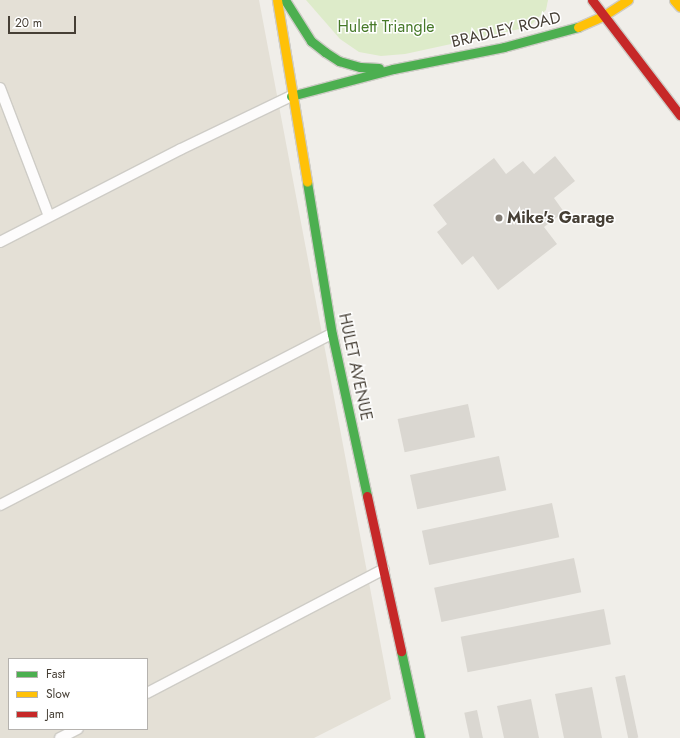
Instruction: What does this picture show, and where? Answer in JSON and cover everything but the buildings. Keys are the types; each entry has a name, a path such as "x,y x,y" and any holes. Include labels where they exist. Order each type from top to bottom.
{"main road":[{"name":"HULET AVENUE","path":"277,0 291,96 332,334 420,738"},
{"path":"285,0 311,41 339,61 360,67 393,69"},
{"path":"592,0 680,115"},
{"name":"BRADLEY ROAD","path":"291,96 393,69 504,48 569,31 603,16 628,0"},
{"path":"674,0 680,7"}],"lane":[{"path":"0,88 49,216"},
{"path":"0,242 49,216 291,96"},
{"path":"0,505 332,334"},
{"path":"148,692 384,569"},
{"path":"60,738 76,730"}],"shaded area":[{"path":"0,0 259,0 391,699 314,738 0,738"}],"green space":[{"name":"Hulett Triangle","path":"306,0 548,0 546,10 529,27 405,54 381,56 359,52 340,39"}],"traffic: fast":[{"path":"285,0 311,41 325,52 339,61 360,67 379,68"},
{"path":"291,96 393,69 504,47 578,27"},
{"path":"307,182 332,334 367,496"},
{"path":"401,651 420,738"}],"traffic: slow":[{"path":"277,0 307,182"},
{"path":"578,27 603,16 628,0"},
{"path":"674,0 680,7"}],"traffic: jam":[{"path":"592,0 680,115"},
{"path":"367,496 401,651"}],"place":[{"name":"Mike's Garage","path":"499,218"}]}
